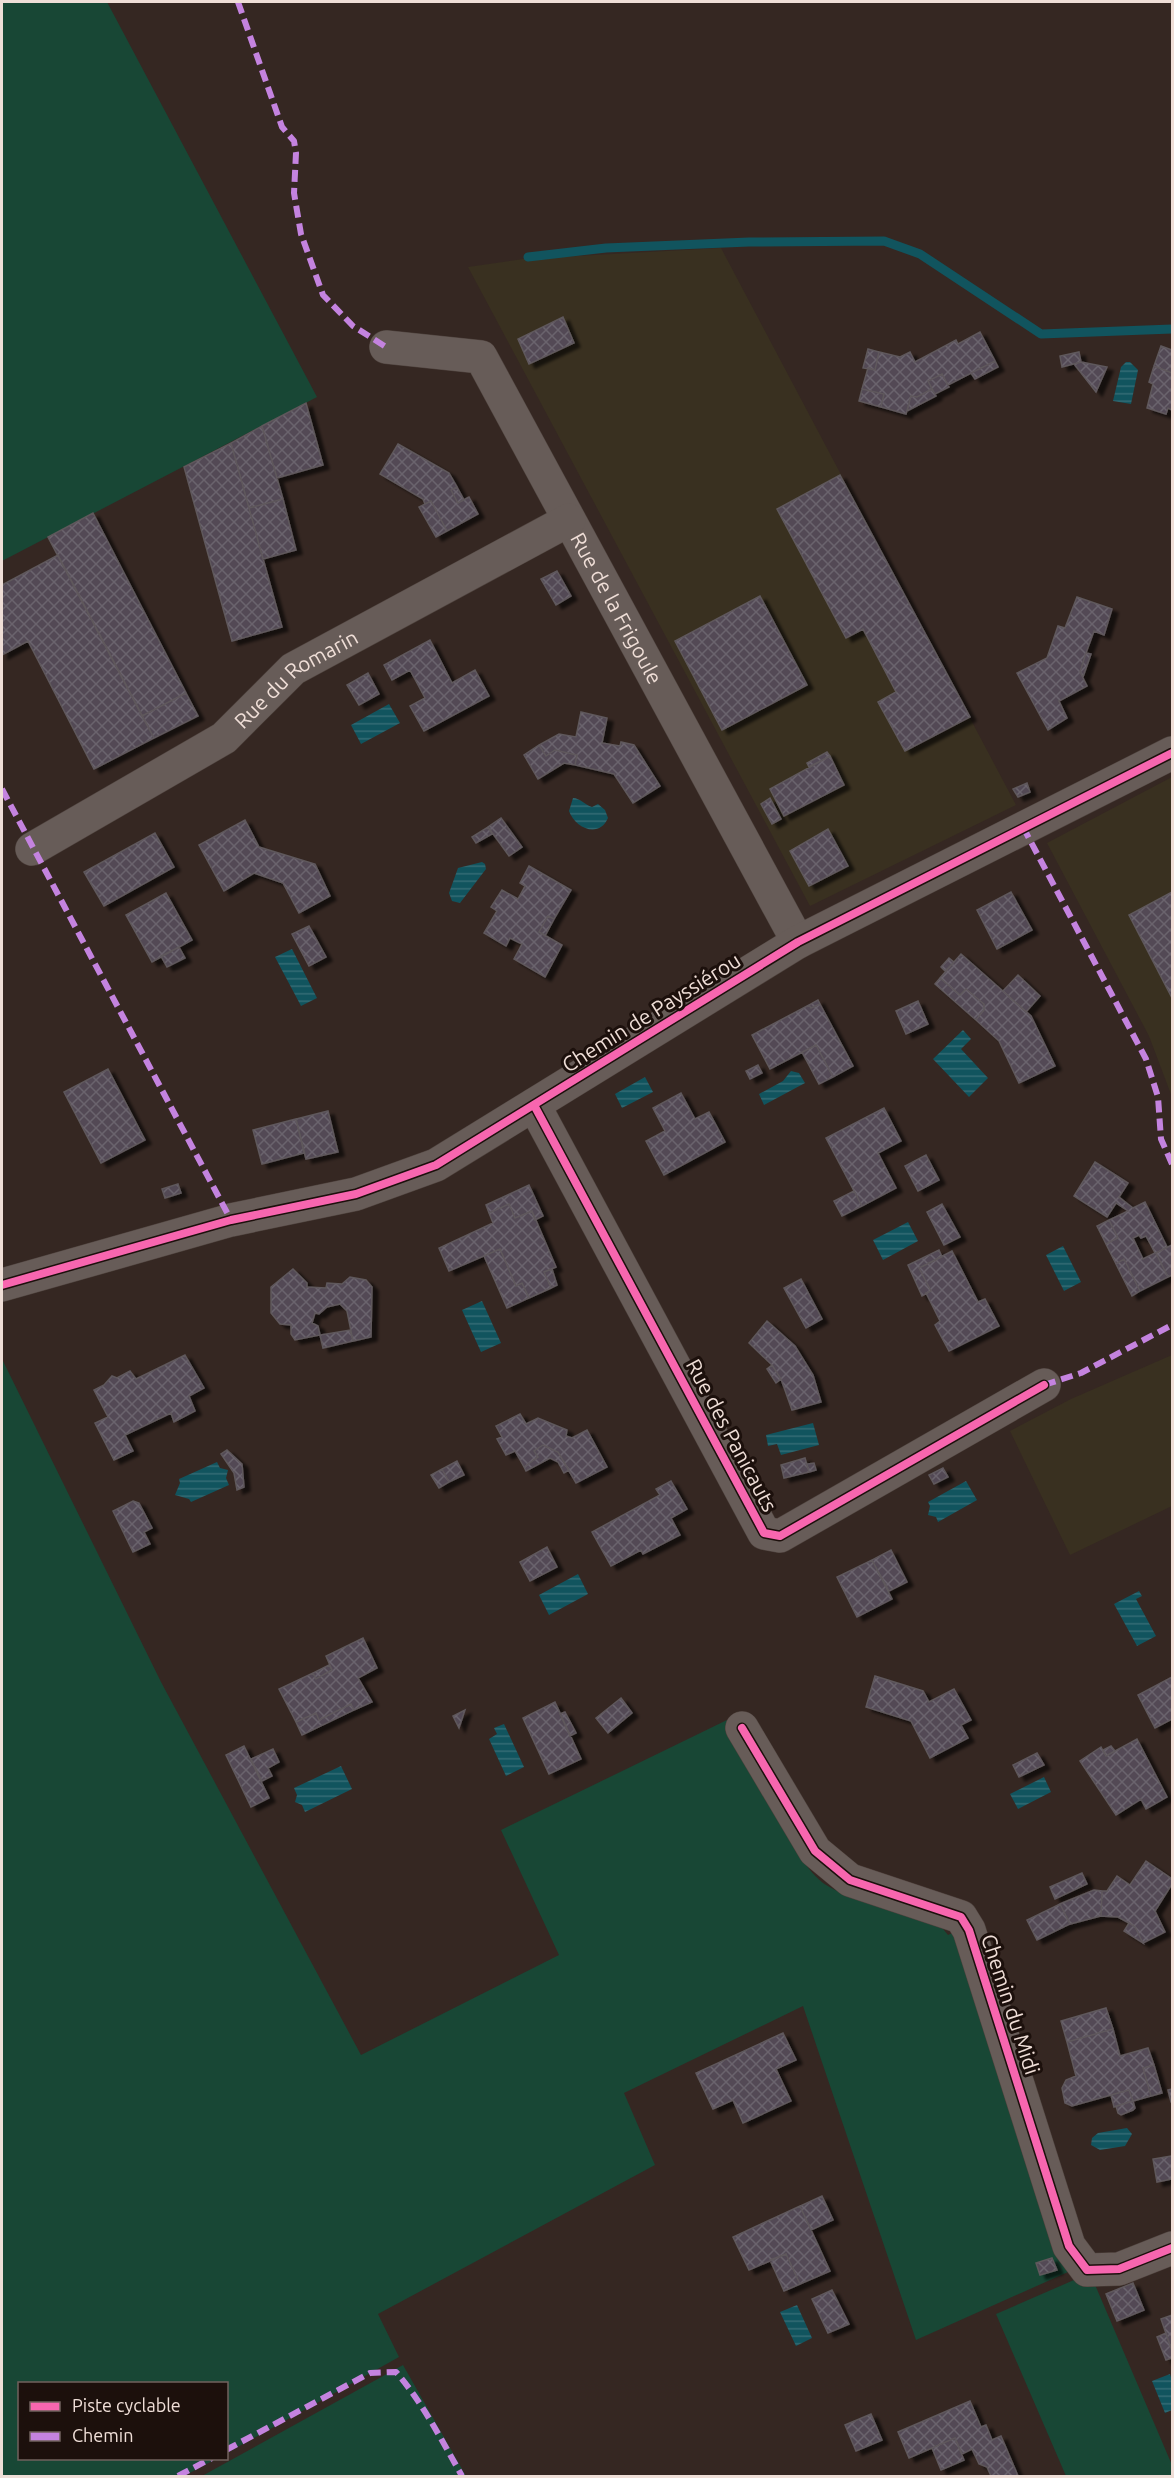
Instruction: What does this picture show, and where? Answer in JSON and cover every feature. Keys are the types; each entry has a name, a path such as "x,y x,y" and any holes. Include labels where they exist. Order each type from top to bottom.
{"street":[{"name":"Rue de la Frigoule","path":"386,347 481,357 798,942"},
{"name":"Rue du Romarin","path":"32,849 224,738 293,669 569,520"},
{"name":"Chemin de Payssiérou","path":"2,1285 231,1220 357,1194 436,1164 798,942 1173,753"},
{"name":"Rue des Panicauts","path":"534,1105 764,1533 780,1536 1044,1385"},
{"name":"Chemin du Midi","path":"742,1728 815,1851 850,1880 961,1917 965,1923 1002,2032 1069,2246 1087,2270 1119,2269 1173,2248"}],"shaded area":[{"path":"721,248 1016,805 810,906 468,267 523,259"},
{"path":"1172,777 1172,1097 1149,1036 1047,843"},
{"path":"1172,1355 1172,1506 1070,1555 1010,1431 1071,1399"}],"green space":[{"path":"2,2 107,2 317,397 2,561"},
{"path":"2,1359 161,1682 361,2055 559,1955 501,1830 727,1720 798,1854 819,1880 848,1896 939,1924 948,1935 962,1928 1068,2272 916,2340 803,2006 624,2093 655,2165 378,2314 399,2357 228,2452 228,2382 18,2382 18,2460 214,2460 184,2476 2,2476"},
{"path":"1090,2273 1172,2465 1172,2476 1066,2476 996,2314"},
{"path":"403,2365 466,2476 202,2476"}],"water":[{"path":"1126,362 1130,362 1138,370 1131,404 1113,401 1121,367"},
{"path":"389,704 400,723 361,744 351,725"},
{"path":"573,798 592,807 598,804 605,810 608,818 604,824 599,828 587,829 576,822 569,811"},
{"path":"482,862 486,869 460,903 452,901 449,893 458,868"},
{"path":"292,949 317,998 301,1006 275,957"},
{"path":"963,1030 971,1039 961,1049 988,1078 969,1097 933,1059"},
{"path":"791,1071 799,1073 805,1083 764,1105 759,1094 783,1081"},
{"path":"645,1077 653,1092 622,1108 615,1094"},
{"path":"908,1222 918,1241 883,1260 873,1240"},
{"path":"1063,1246 1081,1282 1064,1291 1046,1255"},
{"path":"482,1301 501,1343 481,1352 462,1310"},
{"path":"813,1423 819,1445 781,1455 777,1444 768,1446 766,1435"},
{"path":"217,1462 220,1468 228,1470 226,1478 229,1485 191,1502 189,1499 175,1495 180,1483 179,1479"},
{"path":"966,1481 977,1500 938,1522 936,1517 928,1515 930,1506 928,1502"},
{"path":"578,1574 588,1594 549,1615 539,1595"},
{"path":"1139,1591 1142,1596 1136,1599 1156,1636 1137,1646 1114,1604"},
{"path":"504,1724 524,1767 506,1776 489,1739 497,1734 494,1728"},
{"path":"341,1766 352,1789 305,1812 302,1805 295,1802 297,1795 294,1788"},
{"path":"1044,1777 1051,1792 1018,1809 1010,1794"},
{"path":"1127,2128 1132,2134 1125,2146 1100,2150 1091,2145 1092,2138 1098,2133"},
{"path":"797,2305 812,2338 796,2346 780,2312"},
{"path":"1170,2374 1172,2410 1165,2413 1152,2381"}],"building":[{"path":"563,317 574,343 529,364 518,339"},
{"path":"980,332 995,361 948,385 942,374 928,381 932,389 917,397 911,396 906,414 881,407 884,394 862,389 868,368 875,370 879,352 900,357 910,352 915,362 956,340 958,344"},
{"path":"1161,346 1172,350 1172,373 1154,366"},
{"path":"868,349 879,352 875,370 863,368"},
{"path":"1079,352 1081,362 1062,367 1060,356"},
{"path":"995,361 998,367 975,379 971,373"},
{"path":"1081,362 1107,367 1096,392 1074,364"},
{"path":"1154,366 1172,373 1172,410 1168,408 1166,414 1147,408 1153,384 1149,382"},
{"path":"942,374 949,387 935,394 928,381"},
{"path":"862,389 884,394 881,407 859,401"},
{"path":"932,389 936,396 907,411 911,396 917,397"},
{"path":"306,403 323,465 277,478 262,426"},
{"path":"262,426 283,499 249,508 231,443"},
{"path":"231,443 282,627 232,641 184,467"},
{"path":"398,444 449,473 457,487 451,490 458,503 469,497 478,514 447,531 431,501 425,504 423,499 380,474"},
{"path":"840,475 970,717 905,751 878,702 896,692 863,629 846,638 777,509"},
{"path":"457,487 464,500 458,503 451,490"},
{"path":"283,499 296,550 263,559 249,508"},
{"path":"431,501 447,531 436,537 419,507"},
{"path":"93,513 186,693 142,716 48,537"},
{"path":"58,555 154,738 94,769 28,641 2,655 2,585"},
{"path":"557,571 571,596 556,605 541,579"},
{"path":"760,596 807,685 722,730 675,641"},
{"path":"1077,597 1112,609 1104,635 1094,631 1086,653 1080,672 1087,686 1059,701 1067,718 1048,730 1017,673 1047,658 1058,626 1065,628"},
{"path":"430,640 452,683 475,670 489,696 424,731 410,706 425,698 410,670 392,680 384,665"},
{"path":"1086,653 1091,654 1083,677 1080,672"},
{"path":"368,673 379,694 359,705 347,685"},
{"path":"186,693 198,716 154,738 142,716"},
{"path":"581,712 607,718 602,743 620,746 621,742 634,745 660,786 633,803 614,774 575,765 577,755 555,750 546,756 539,745 559,734 576,737"},
{"path":"539,745 546,756 555,750 577,755 575,765 564,763 538,779 524,755"},
{"path":"827,752 830,756 809,767 807,763"},
{"path":"830,756 844,785 784,816 770,789"},
{"path":"1027,783 1030,792 1018,797 1013,789"},
{"path":"770,798 781,819 772,824 761,804"},
{"path":"501,818 522,847 509,856 488,827"},
{"path":"245,820 259,847 315,864 330,896 299,913 283,883 254,873 224,891 199,845"},
{"path":"488,827 492,834 476,843 472,837"},
{"path":"828,829 848,866 809,886 790,851"},
{"path":"155,833 174,867 104,906 84,872"},
{"path":"529,866 571,890 554,919 548,916 539,932 562,945 545,977 514,959 522,944 510,938 506,946 484,933 497,911 491,907 502,890 518,899 525,886 520,883"},
{"path":"1011,892 1032,930 997,949 977,910"},
{"path":"1172,892 1172,998 1129,915"},
{"path":"166,893 192,940 152,962 126,915"},
{"path":"548,916 554,919 545,936 539,932"},
{"path":"309,926 326,957 309,966 292,934"},
{"path":"179,947 185,958 167,967 161,956"},
{"path":"961,954 1031,1016 1055,1066 1019,1083 999,1041 976,1020 984,1010 984,1004 966,989 960,995 940,978"},
{"path":"949,958 954,962 945,971 941,967"},
{"path":"1018,975 1040,996 1026,1012 1003,991"},
{"path":"940,978 960,995 966,989 984,1004 984,1010 976,1020 935,984"},
{"path":"818,1000 820,1004 811,1008 809,1005"},
{"path":"918,1001 928,1024 906,1034 896,1011"},
{"path":"820,1004 853,1066 833,1077 816,1045 770,1069 752,1035 809,1005 811,1008"},
{"path":"816,1045 833,1077 819,1084 802,1052"},
{"path":"758,1065 762,1073 750,1079 746,1071"},
{"path":"108,1069 145,1140 101,1163 64,1092"},
{"path":"681,1093 695,1119 709,1112 725,1142 664,1175 646,1141 665,1131 653,1108"},
{"path":"884,1108 901,1141 878,1153 896,1188 862,1206 826,1138"},
{"path":"328,1111 338,1152 306,1159 296,1119"},
{"path":"296,1119 304,1153 262,1164 253,1130"},
{"path":"926,1155 939,1180 918,1191 905,1166"},
{"path":"1095,1162 1128,1183 1119,1197 1133,1208 1145,1202 1167,1247 1156,1253 1168,1277 1140,1291 1124,1259 1116,1264 1106,1244 1118,1238 1109,1220 1128,1211 1116,1203 1107,1217 1074,1196","holes":["1139,1235 1141,1238 1146,1236 1155,1253 1143,1259 1133,1238"]},
{"path":"178,1184 181,1193 165,1198 162,1189"},
{"path":"529,1185 543,1216 535,1220 532,1211 515,1218 509,1204 489,1213 486,1205"},
{"path":"854,1191 862,1206 842,1216 834,1201"},
{"path":"509,1204 515,1218 532,1211 556,1267 544,1272 551,1288 529,1298 522,1283 516,1286 500,1249 449,1271 439,1248 493,1223 489,1213"},
{"path":"942,1204 960,1237 944,1245 927,1212"},
{"path":"1109,1220 1118,1238 1106,1244 1097,1226"},
{"path":"1172,1245 1172,1275 1168,1277 1156,1253"},
{"path":"500,1249 516,1286 522,1283 529,1298 507,1308 484,1256"},
{"path":"939,1250 942,1257 919,1268 931,1291 922,1296 908,1265"},
{"path":"952,1251 978,1302 985,1299 999,1326 949,1351 935,1325 940,1321 926,1293 931,1291 919,1268"},
{"path":"1124,1259 1140,1291 1132,1296 1116,1264"},
{"path":"293,1269 307,1283 307,1287 326,1288 327,1283 342,1284 350,1277 366,1280 372,1287 371,1337 353,1341 347,1311 340,1304 327,1307 319,1314 315,1313 312,1323 318,1326 320,1335 295,1340 291,1334 291,1325 280,1324 271,1313 271,1287"},
{"path":"552,1269 557,1285 551,1288 544,1272"},
{"path":"801,1279 822,1319 806,1328 784,1288"},
{"path":"767,1321 795,1346 813,1375 821,1402 792,1410 781,1379 772,1365 749,1343"},
{"path":"350,1330 353,1341 323,1348 320,1335"},
{"path":"185,1355 204,1388 189,1396 195,1411 174,1422 171,1413 125,1435 133,1451 114,1460 95,1423 108,1417 94,1390 104,1385 112,1376 117,1378 130,1371 136,1379"},
{"path":"772,1365 781,1379 776,1383 767,1369"},
{"path":"520,1414 526,1424 538,1418 567,1430 566,1436 572,1438 587,1430 607,1467 576,1483 558,1452 543,1445 534,1451 538,1457 524,1467 515,1451 506,1455 497,1439 502,1437 496,1426"},
{"path":"543,1445 558,1452 569,1470 564,1473 558,1462 550,1458 526,1471 524,1467 538,1457 534,1451"},
{"path":"227,1450 242,1464 244,1487 237,1490 234,1473 221,1454"},
{"path":"805,1458 809,1472 784,1478 781,1465"},
{"path":"457,1461 464,1475 449,1482 442,1469"},
{"path":"814,1463 816,1470 809,1472 807,1464"},
{"path":"943,1468 948,1477 934,1484 929,1475"},
{"path":"442,1469 449,1482 439,1488 431,1475"},
{"path":"671,1481 687,1509 671,1518 680,1535 643,1554 641,1550 611,1566 592,1532 660,1495 656,1489"},
{"path":"133,1501 139,1503 152,1528 144,1532 150,1544 133,1552 113,1511"},
{"path":"547,1547 557,1567 530,1581 520,1562"},
{"path":"891,1550 907,1582 889,1591 872,1560"},
{"path":"872,1560 892,1599 857,1617 837,1577"},
{"path":"363,1638 377,1668 358,1678 372,1702 354,1710 351,1704 319,1720 316,1713 296,1722 279,1689 313,1673 316,1679 332,1670 326,1656"},
{"path":"329,1665 332,1670 316,1679 313,1673"},
{"path":"875,1676 923,1691 929,1702 954,1689 971,1720 961,1725 968,1738 930,1758 911,1721 866,1707"},
{"path":"1172,1677 1172,1719 1155,1728 1138,1695"},
{"path":"621,1698 632,1713 608,1733 596,1718"},
{"path":"555,1702 581,1759 549,1774 523,1718"},
{"path":"351,1704 354,1710 302,1735 296,1722 316,1713 319,1720"},
{"path":"465,1710 459,1728 453,1716"},
{"path":"565,1712 576,1733 570,1736 560,1714"},
{"path":"1137,1739 1167,1797 1146,1809 1141,1799 1116,1815 1080,1761 1101,1747 1106,1756"},
{"path":"244,1746 269,1798 251,1807 226,1755"},
{"path":"1111,1746 1115,1751 1106,1756 1103,1750"},
{"path":"273,1749 279,1762 268,1768 272,1776 262,1781 251,1759"},
{"path":"1037,1753 1044,1765 1019,1777 1013,1765"},
{"path":"1146,1861 1172,1879 1172,1884 1155,1911 1165,1932 1143,1943 1135,1927 1129,1923 1118,1917 1101,1916 1102,1891 1107,1891 1117,1876 1130,1885"},
{"path":"1082,1873 1087,1884 1055,1899 1050,1887"},
{"path":"1094,1890 1102,1891 1101,1916 1070,1924 1060,1904"},
{"path":"1060,1904 1070,1924 1037,1940 1027,1920"},
{"path":"1129,1923 1135,1927 1143,1943 1124,1931"},
{"path":"1106,2008 1113,2029 1067,2042 1061,2021"},
{"path":"1113,2029 1120,2056 1148,2048 1154,2065 1143,2068 1151,2096 1133,2101 1129,2090 1072,2106 1065,2103 1062,2088 1066,2080 1076,2076 1067,2042"},
{"path":"783,2033 796,2060 776,2069 791,2101 743,2123 733,2100 713,2109 696,2073"},
{"path":"1154,2065 1162,2093 1151,2096 1143,2068"},
{"path":"1172,2089 1172,2102 1171,2102 1168,2090"},
{"path":"1129,2090 1133,2101 1114,2107 1111,2095"},
{"path":"1133,2101 1135,2108 1133,2110 1121,2115 1118,2113 1116,2106"},
{"path":"1172,2156 1172,2179 1157,2182 1153,2159"},
{"path":"822,2196 833,2220 811,2230 800,2206"},
{"path":"800,2206 830,2271 800,2284 786,2254 749,2270 733,2237"},
{"path":"786,2254 800,2284 784,2291 770,2260"},
{"path":"1052,2258 1057,2270 1040,2275 1036,2263"},
{"path":"1133,2283 1144,2310 1117,2321 1106,2294"},
{"path":"832,2290 849,2324 828,2333 812,2299"},
{"path":"1172,2315 1172,2351 1161,2319"},
{"path":"1166,2333 1172,2358 1166,2360 1157,2337"},
{"path":"970,2401 981,2427 986,2425 992,2440 1001,2436 1018,2476 991,2476 987,2467 979,2464 972,2449 962,2454 955,2438 909,2458 898,2432"},
{"path":"871,2414 882,2440 856,2451 845,2425"},
{"path":"955,2438 964,2460 941,2470 932,2448"}],"waterway":[{"path":"528,257 606,248 749,242 884,241 920,254 1041,334 1172,329"}],"marked path":[{"path":"238,2 282,127 294,141 296,153 294,193 301,234 323,295 353,326 386,347"},
{"path":"2,789 231,1220"},
{"path":"1023,827 1146,1059 1158,1097 1161,1139 1172,1164"},
{"path":"1044,1385 1081,1373 1172,1325"},
{"path":"228,2449 370,2373 396,2372 423,2409 462,2476"},
{"path":"178,2476 208,2460"}],"cycle path":[{"path":"2,1285 231,1220 356,1194 436,1165 798,942 1172,753"},
{"path":"534,1105 764,1533 780,1536 1044,1385"},
{"path":"742,1728 815,1851 850,1880 961,1917 969,1930 1069,2246 1087,2270 1119,2269 1172,2248"}]}
